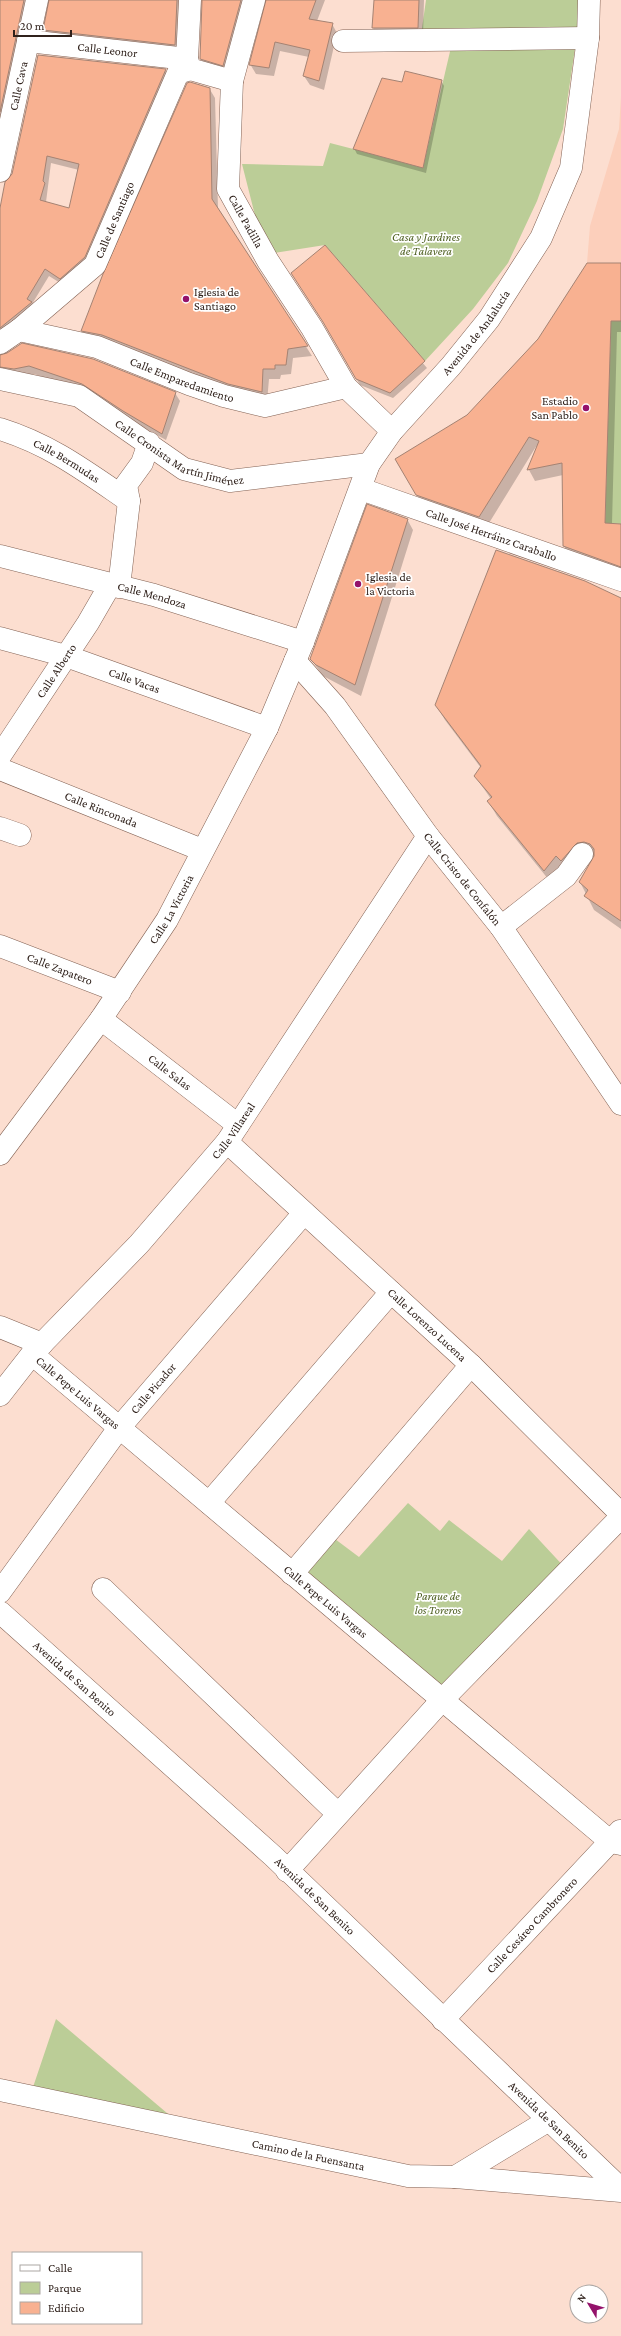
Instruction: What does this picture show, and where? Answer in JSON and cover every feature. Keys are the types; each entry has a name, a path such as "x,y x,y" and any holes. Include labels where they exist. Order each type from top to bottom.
{"street":[{"name":"Calle Cava","path":"0,171 37,0"},
{"path":"190,0 189,64 232,81"},
{"name":"Calle Padilla","path":"254,0 232,81 228,189 268,261 312,328 346,387 392,431"},
{"name":"Avenida de Andalucía","path":"303,642 369,464 392,431 451,366 488,319 541,238 571,168 588,38 589,0"},
{"path":"343,41 588,38"},
{"name":"Calle Leonor","path":"28,41 189,64"},
{"name":"Calle de Santiago","path":"0,343 19,330 95,265 178,73 189,64"},
{"name":"Calle Emparedamiento","path":"19,330 97,347 189,384 224,396 265,406 346,387"},
{"name":"Calle Cronista Martín Jiménez","path":"0,379 79,396 149,443 184,469 230,481 369,464"},
{"name":"Calle Bermudas","path":"0,429 25,437 60,454 129,501"},
{"path":"114,586 129,501 126,485 142,463 149,443"},
{"name":"Calle José Herráinz Caraballo","path":"361,489 621,580"},
{"name":"Calle Mendoza","path":"0,556 154,595 303,642"},
{"name":"Calle Alberto","path":"0,756 114,586"},
{"name":"Calle Vacas","path":"0,638 66,656 267,728"},
{"name":"Calle La Victoria","path":"1,1151 101,1019 167,920 202,850 267,728 303,642"},
{"name":"Calle Cristo de Confalón","path":"295,661 335,706 428,836 501,927 621,1104"},
{"name":"Calle Rinconada","path":"0,769 202,850"},
{"path":"0,828 20,835"},
{"name":"Calle Villareal","path":"0,1395 37,1349 139,1244 233,1134 428,836"},
{"path":"501,927 566,876 582,854"},
{"name":"Calle Zapatero","path":"0,946 120,992"},
{"name":"Calle Salas","path":"101,1019 233,1134"},
{"name":"Calle Lorenzo Lucena","path":"233,1134 304,1213 471,1365 621,1516"},
{"name":"Calle Picador","path":"0,1592 119,1428 304,1213"},
{"path":"209,1503 391,1292"},
{"name":"Calle Pepe Luis Vargas","path":"0,1327 37,1349 119,1428 292,1574 442,1700 618,1839"},
{"path":"292,1574 471,1365"},
{"path":"287,1871 442,1700 621,1516"},
{"path":"103,1589 338,1814"},
{"name":"Avenida de San Benito","path":"0,1612 273,1856 621,2190"},
{"name":"Calle Cesáreo Cambronero","path":"443,2020 618,1839"},
{"name":"Camino de la Fuensanta","path":"0,2090 408,2176 621,2190"},
{"path":"455,2178 549,2120"}],"shaded area":[{"path":"621,96 621,263 587,263 590,226 619,129"}],"green space":[{"path":"426,0 580,0 578,32 421,35"},
{"name":"Casa y Jardines de Talavera","path":"576,42 563,129 537,201 508,263 473,309 425,361 325,245 274,253 259,231 242,164 323,166 330,143 423,167 452,43"},
{"path":"611,321 621,321 621,524 605,523"},
{"name":"Parque de los Toreros","path":"408,1503 440,1531 449,1520 502,1561 529,1529 568,1571 442,1700 292,1574 327,1533 359,1557"},
{"path":"56,2019 187,2130 30,2096"}],"building":[{"path":"0,0 24,0 0,112"},
{"path":"49,0 177,0 175,45 43,30"},
{"path":"202,0 241,0 223,66 200,59"},
{"path":"266,0 316,0 309,19 333,23 319,81 303,76 310,50 275,42 269,68 249,65"},
{"path":"374,0 419,0 418,28 372,28"},
{"path":"38,55 166,69 85,257 60,279 45,269 27,299 32,302 0,328 0,208 5,182 12,174","holes":["47,156 79,164 69,208 40,200 45,183 43,181"]},
{"path":"405,71 442,80 423,168 353,149 382,78 402,82"},
{"name":"Iglesia de Santiago","path":"190,82 210,88 212,199 308,346 288,349 286,365 275,365 275,369 263,369 262,392 228,384 102,335 81,331 103,274 187,83"},
{"path":"325,245 425,361 390,393 356,379 323,322 291,273"},
{"path":"587,263 621,263 621,321 611,321 605,523 621,524 621,567 563,546 562,463 527,470 539,441 529,437 479,517 416,495 395,459 467,415 538,339"},
{"path":"22,343 93,359 176,392 162,434 82,384 29,366 14,369 0,367 0,355 7,353"},
{"name":"Iglesia de la Victoria","path":"367,504 408,519 355,685 316,665 310,659"},
{"path":"496,550 585,581 621,598 621,921 584,896 588,890 579,882 594,856 594,849 590,844 584,842 577,843 561,861 556,856 544,871 487,801 492,797 474,776 481,766 435,705"}],"place":[{"name":"Iglesia de Santiago","path":"186,299"},
{"name":"Estadio San Pablo","path":"586,408"},
{"name":"Iglesia de la Victoria","path":"358,584"}]}
